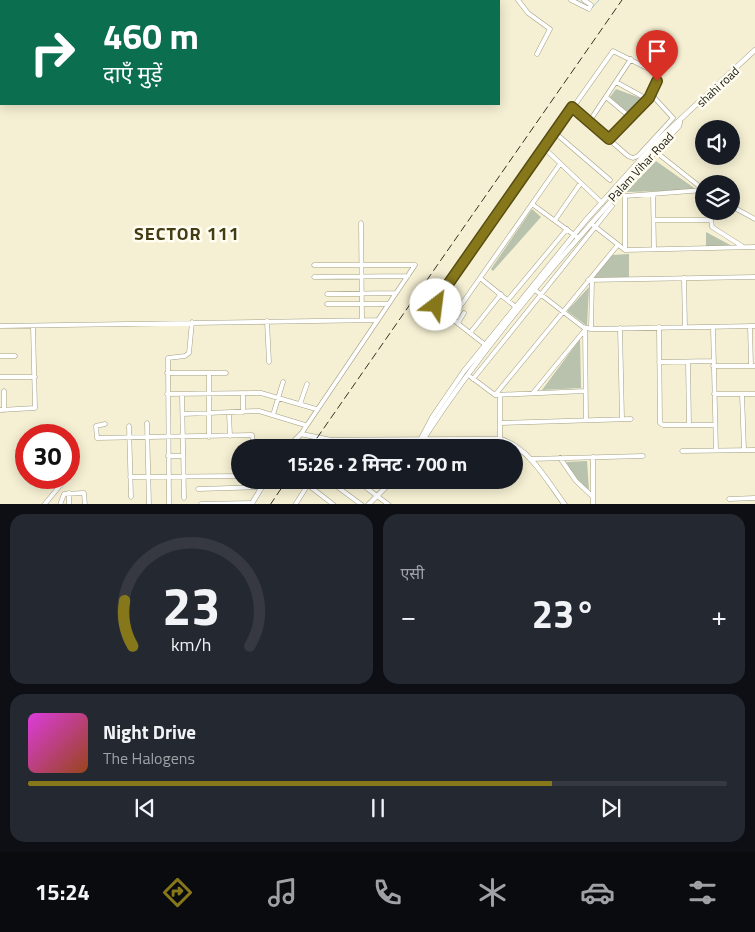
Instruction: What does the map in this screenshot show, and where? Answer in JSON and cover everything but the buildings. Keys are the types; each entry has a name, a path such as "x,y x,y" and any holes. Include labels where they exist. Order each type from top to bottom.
{"street":[{"path":"518,0 528,13 550,30 536,54"},
{"path":"571,0 587,9 591,7 584,0"},
{"name":"shahi road","path":"678,123 755,50"},
{"path":"486,346 437,306 436,302 612,52 659,73 648,99 609,139"},
{"path":"589,122 631,60"},
{"path":"616,82 648,99"},
{"path":"651,94 678,123"},
{"path":"606,96 630,117"},
{"path":"572,107 628,156 636,158 673,118"},
{"name":"Palam Vihar Road","path":"588,220 678,123"},
{"path":"554,132 610,180"},
{"path":"543,148 602,203"},
{"path":"653,150 695,183"},
{"name":"Palam Vihar Road","path":"420,439 446,397 486,346 602,203 653,150"},
{"path":"452,318 560,164"},
{"path":"555,220 580,184"},
{"path":"625,250 623,198 626,196 695,191"},
{"path":"653,194 654,249"},
{"path":"532,204 575,236"},
{"path":"473,379 612,206"},
{"path":"740,211 755,219"},
{"path":"588,220 617,246 625,250 753,247 755,240"},
{"path":"654,220 695,220"},
{"path":"710,220 714,229 744,247"},
{"path":"361,223 362,320"},
{"path":"508,300 567,229"},
{"name":"Palam Vihar Road","path":"517,308 535,290 575,236"},
{"path":"500,439 497,395 617,246"},
{"path":"296,439 415,264 314,266"},
{"path":"314,277 408,276"},
{"path":"590,280 755,277"},
{"path":"480,278 517,308"},
{"path":"684,278 686,327"},
{"path":"590,280 591,329"},
{"path":"535,290 584,330 586,420"},
{"path":"327,294 396,293"},
{"path":"470,332 501,294"},
{"path":"327,304 388,304"},
{"path":"458,323 464,313"},
{"path":"0,326 377,320"},
{"path":"267,321 269,362"},
{"path":"169,504 167,438 168,357 185,356 189,353 192,322"},
{"path":"4,391 2,410 35,408 33,326"},
{"path":"533,393 584,330 752,326 753,366 660,362"},
{"path":"713,327 716,451"},
{"path":"620,328 622,419"},
{"path":"659,328 660,423 663,425 715,425"},
{"name":"Palam Vihar Road","path":"422,439 486,346"},
{"path":"0,356 15,356"},
{"path":"688,362 689,425"},
{"path":"167,373 226,373"},
{"path":"209,374 209,437"},
{"path":"467,374 497,395 586,391"},
{"path":"0,377 35,377"},
{"path":"273,415 283,382"},
{"path":"300,404 307,384"},
{"path":"243,393 244,412"},
{"path":"167,394 265,393 316,409"},
{"path":"182,394 184,498"},
{"path":"714,394 755,394"},
{"path":"742,394 744,450"},
{"path":"183,414 259,412 305,425"},
{"path":"229,413 230,436"},
{"path":"500,423 632,419"},
{"path":"147,423 149,504"},
{"path":"105,424 96,426 97,438 252,435 253,439"},
{"path":"129,426 131,497"},
{"path":"301,434 321,439"},
{"path":"682,451 755,450"},
{"path":"523,452 565,504"},
{"path":"168,456 183,456"},
{"path":"530,459 643,456"},
{"path":"593,457 593,504"},
{"path":"560,458 576,481 593,498"},
{"path":"130,477 231,474"},
{"path":"198,489 231,488"},
{"path":"44,504 57,489"},
{"path":"201,504 252,504 261,489"},
{"path":"295,504 305,489"},
{"path":"313,489 334,504"},
{"path":"341,489 362,504"},
{"path":"368,489 390,504"},
{"path":"368,504 385,489"},
{"path":"60,504 62,495 69,493 84,493 85,504"},
{"path":"69,493 69,504"},
{"path":"730,499 755,498"},
{"path":"324,504 327,499"},
{"path":"380,504 382,499"}],"green space":[{"path":"616,89 643,99 630,114 610,97"},
{"path":"656,161 695,189 695,190 626,192"},
{"path":"532,209 541,217 493,271 491,269"},
{"path":"706,232 732,246 706,247"},
{"path":"629,254 629,278 593,278 612,255"},
{"path":"589,287 587,326 567,311"},
{"path":"580,339 581,388 542,390"},
{"path":"587,461 589,490 577,481 566,462"}],"waterway":[{"path":"576,0 584,4"},
{"path":"592,8 599,0"}],"railway":[{"path":"316,439 622,0"},
{"path":"271,504 281,489"}],"district":[{"name":"SECTOR 111","path":"187,234"}],"route":[{"path":"436,305 437,300 572,107 609,139 649,98 657,81"}]}
